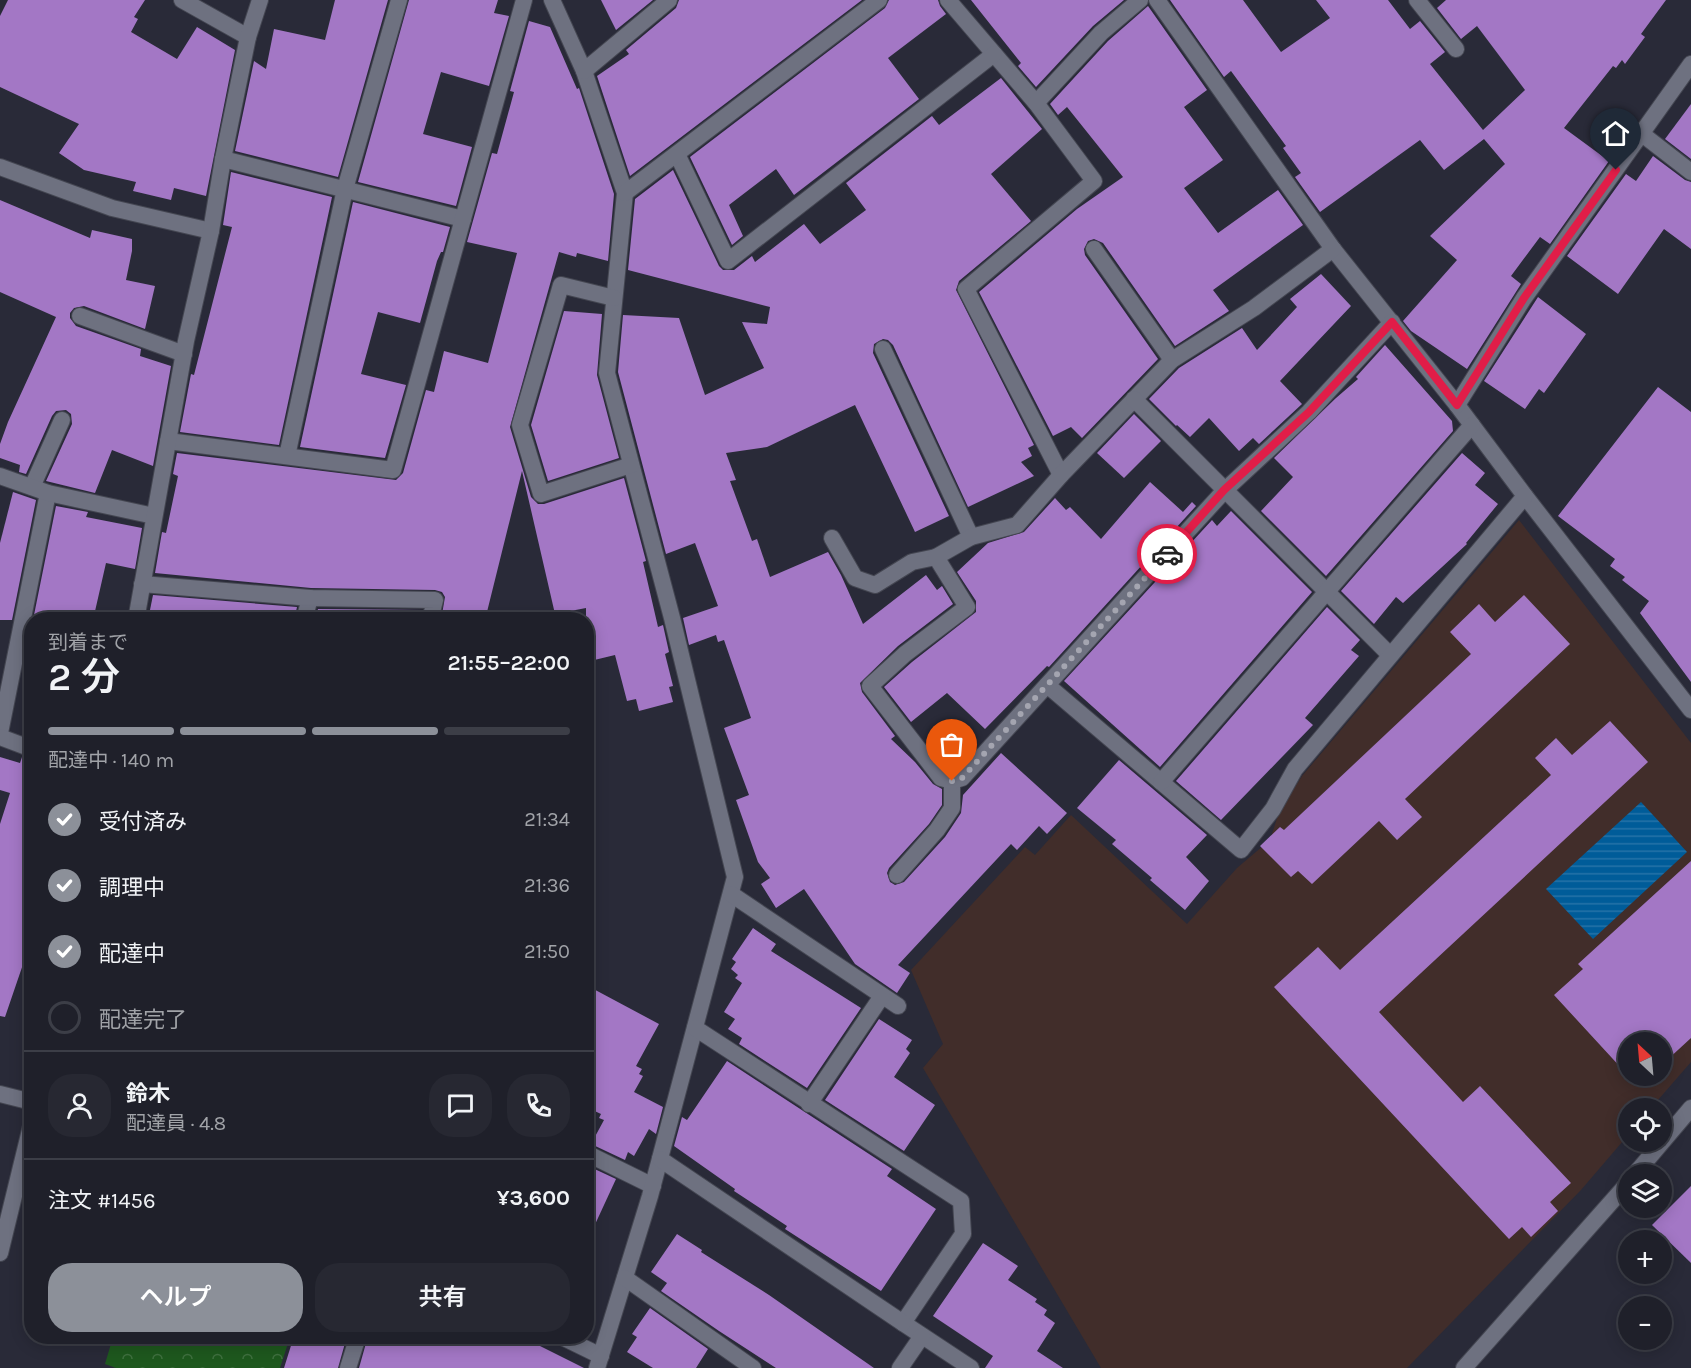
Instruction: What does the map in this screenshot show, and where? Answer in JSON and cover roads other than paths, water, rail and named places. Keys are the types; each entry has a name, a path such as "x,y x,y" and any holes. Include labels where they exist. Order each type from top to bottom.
{"street":[{"path":"182,0 248,38"},
{"path":"137,612 184,354 211,231 223,159 248,38 260,0"},
{"path":"287,456 345,189 399,0"},
{"path":"168,441 393,470 524,0"},
{"path":"552,0 584,71 625,193 607,373 672,618 735,877 653,1185 599,1362 572,1344"},
{"path":"584,71 669,0"},
{"path":"625,193 879,0"},
{"path":"948,0 1036,103 1094,181 966,289 1061,475"},
{"path":"1036,103 1101,33 1140,0"},
{"path":"1157,0 1333,249 1690,705"},
{"path":"1417,0 1456,50"},
{"path":"677,154 728,261 994,54"},
{"path":"1457,405 1524,298 1691,64"},
{"path":"1642,134 1691,172"},
{"path":"223,159 463,219"},
{"path":"0,167 112,208 211,231"},
{"path":"1094,249 1172,360"},
{"path":"832,538 855,578 875,585 912,562 936,557 972,537 1017,525 1061,475 1172,360 1254,308 1333,249"},
{"path":"614,298 561,285 520,425 541,494 631,465"},
{"path":"80,316 184,354"},
{"path":"936,557 967,607 905,654 870,686 941,778 952,781 962,778 1224,490 1309,412 1392,322"},
{"path":"883,349 972,537"},
{"path":"1134,399 1390,655"},
{"path":"32,488 62,420"},
{"path":"1161,783 1472,425"},
{"path":"0,476 48,494 154,516"},
{"path":"24,612 48,494"},
{"path":"1047,686 1240,850 1273,809 1295,769 1525,496"},
{"path":"142,584 310,598 435,600 432,612"},
{"path":"306,612 310,598"},
{"path":"24,614 0,735 24,746"},
{"path":"897,875 937,830 952,808 952,781"},
{"path":"731,894 898,1006"},
{"path":"809,1104 882,996"},
{"path":"695,1028 961,1201 963,1234 903,1323"},
{"path":"0,1094 24,1100"},
{"path":"1643,1164 1691,1108"},
{"path":"0,1253 24,1155"},
{"path":"594,1157 653,1185"},
{"path":"660,1159 971,1368"},
{"path":"1464,1368 1618,1194"},
{"path":"625,1278 753,1368"},
{"path":"900,1368 922,1336"},
{"path":"348,1368 356,1344"}],"water":[{"path":"1641,802 1687,852 1593,939 1546,889"}]}
